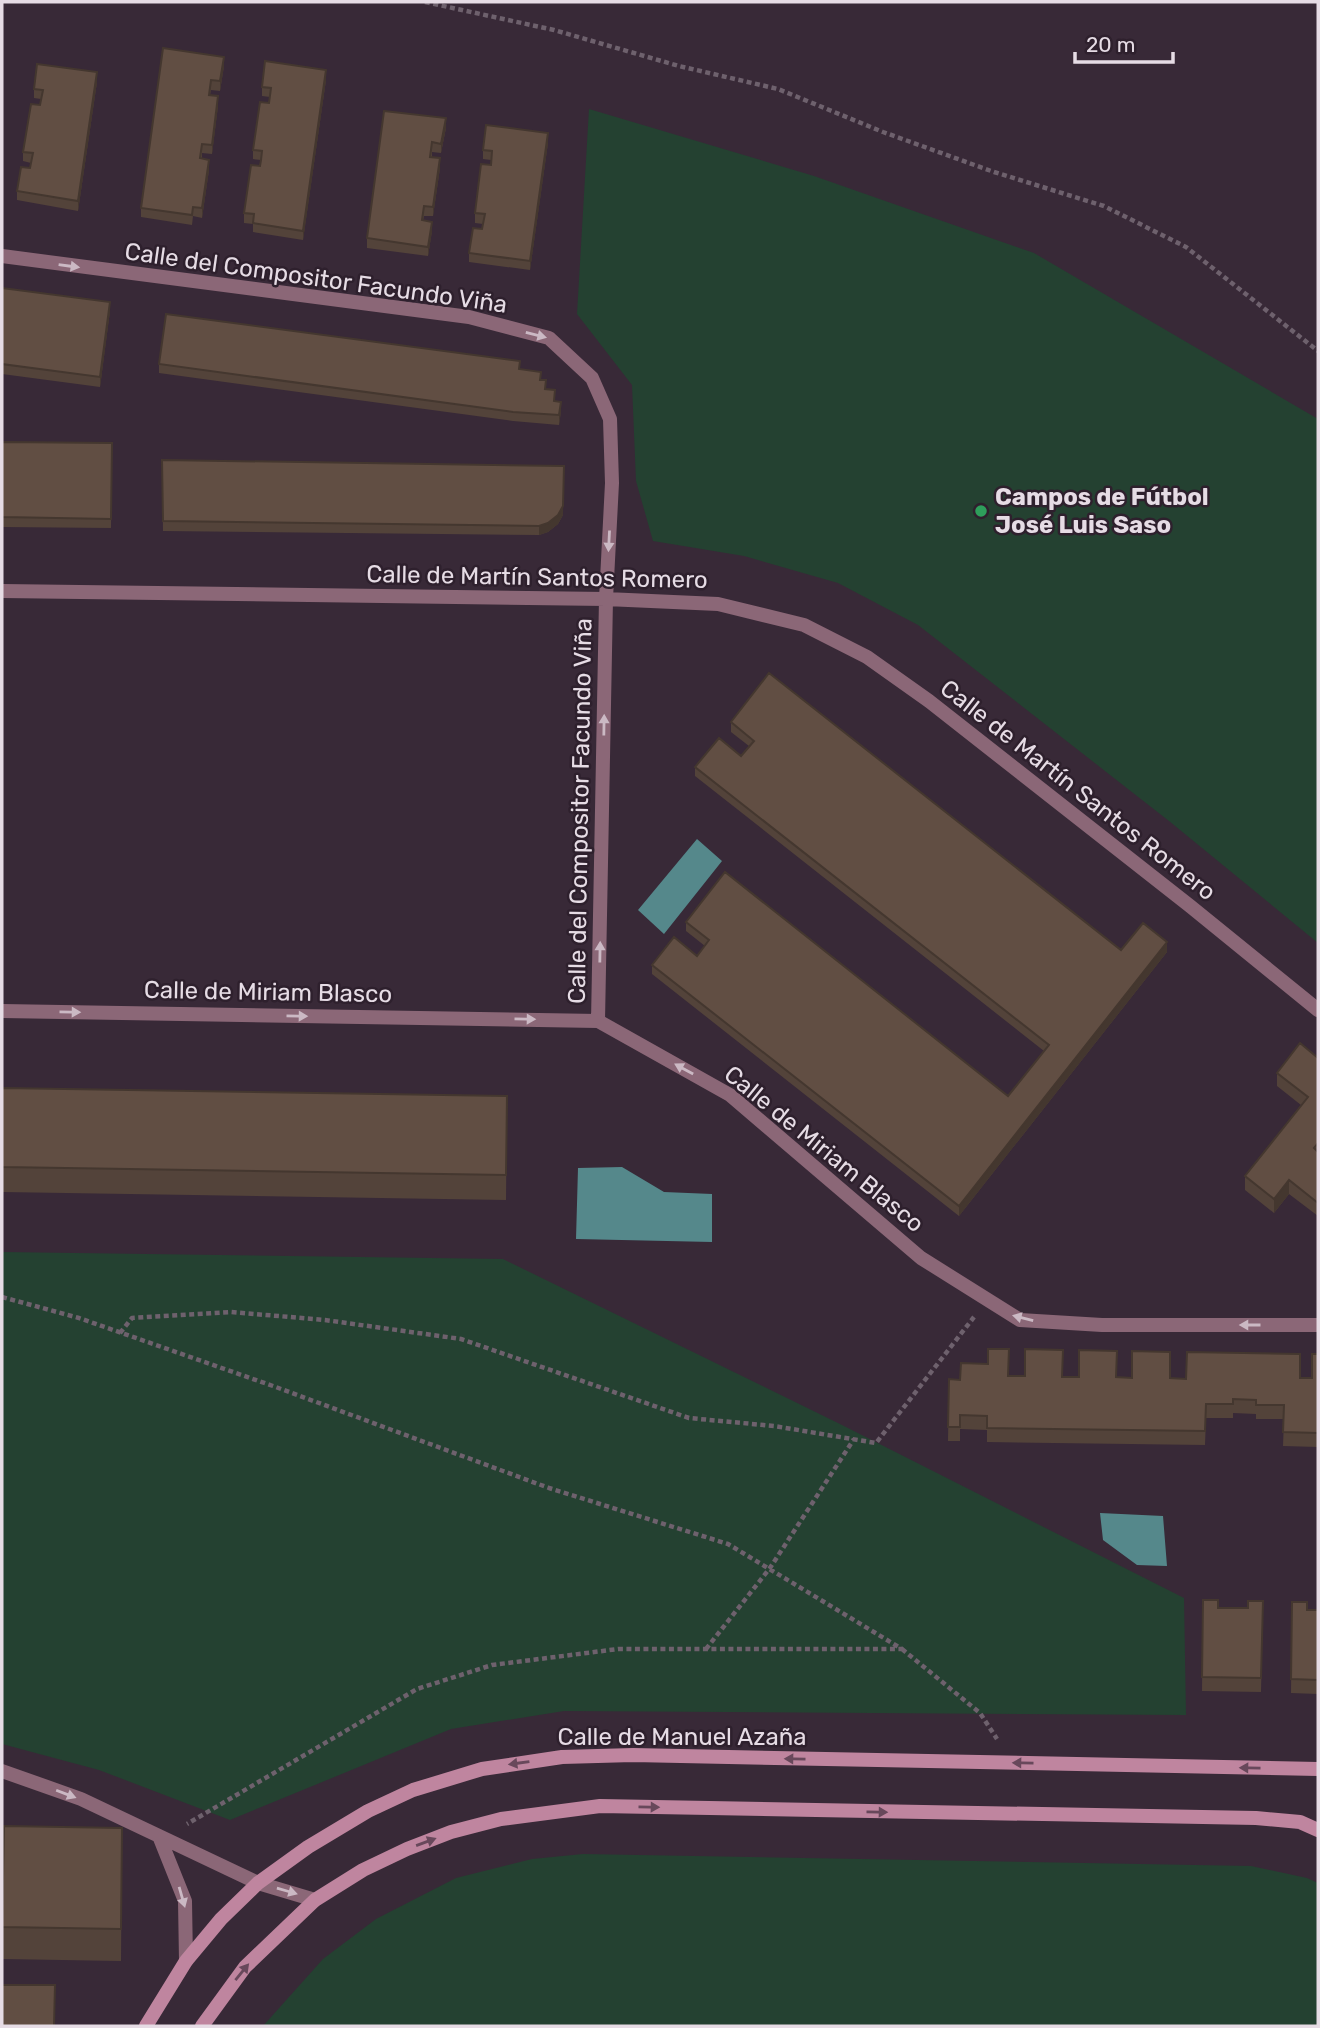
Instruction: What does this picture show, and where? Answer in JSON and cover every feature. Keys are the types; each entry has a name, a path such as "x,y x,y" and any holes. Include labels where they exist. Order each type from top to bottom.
{"street":[{"name":"Calle del Compositor Facundo Viña","path":"2,256 469,317 549,338 592,378 610,419 611,483 606,599 598,1021"},
{"name":"Calle de Martín Santos Romero","path":"2,591 606,599 718,604 804,625 867,657 940,710 1318,1010"},
{"name":"Calle de Miriam Blasco","path":"2,1011 598,1021 730,1095 921,1258 1020,1320 1102,1325 1318,1325"},
{"name":"Calle de Manuel Azaña","path":"146,2026 187,1961 221,1919 258,1883 308,1847 368,1811 413,1790 482,1769 562,1757 647,1756 1318,1769"},
{"path":"2,1770 81,1800 258,1883 315,1900"},
{"path":"202,2026 245,1967 315,1900 385,1859 451,1832 501,1819 600,1806 1256,1818 1318,1824"},
{"path":"1300,1822 1318,1830"},
{"path":"159,1836 185,1902 187,1961"}],"path":[{"path":"425,2 554,30 778,89 883,132 995,172 1104,206 1186,247 1318,351"},
{"path":"2,1297 79,1318 287,1391 549,1488 729,1544 902,1649 980,1713"},
{"path":"120,1333 132,1318 231,1312 325,1320 461,1339 689,1418 774,1426 876,1443 987,1299"},
{"path":"706,1649 770,1568 854,1439"},
{"path":"175,1843 181,1828 201,1815 418,1689 492,1665 618,1649 902,1649"}],"shaded area":[{"name":"Campos de Fútbol José Luis Saso","path":"589,109 814,176 1034,253 1318,419 1318,943 1169,821 918,625 838,583 744,556 653,541 636,481 632,385 577,314"},
{"path":"697,839 722,861 664,934 638,910"},
{"path":"622,1167 664,1192 712,1194 712,1242 576,1239 578,1168"},
{"path":"2,1252 503,1259 842,1425 1184,1598 1186,1715 564,1711 451,1729 230,1820 99,1770 2,1744"},
{"path":"1100,1513 1163,1516 1167,1566 1137,1565 1103,1540"},
{"path":"583,1854 1251,1866 1307,1878 1318,1883 1318,2026 263,2026 323,1959 376,1919 456,1878 532,1859"}],"building":[{"path":"163,48 224,57 220,81 211,80 209,95 218,96 212,145 202,144 200,158 209,160 202,208 193,207 192,215 141,208"},
{"path":"265,61 326,70 303,231 253,223 254,214 244,213 251,165 260,166 261,160 262,151 253,150 260,102 269,103 271,88 262,87"},
{"path":"37,64 97,72 78,201 17,191 21,167 30,168 33,153 23,152 31,104 40,105 43,90 34,89"},
{"path":"384,111 446,118 441,144 432,142 430,157 440,158 433,207 424,206 422,220 432,222 428,247 367,238"},
{"path":"486,125 548,133 530,261 469,253 473,228 482,229 485,214 475,213 481,164 491,165 492,151 483,150"},
{"path":"2,288 110,302 100,377 2,364"},
{"path":"166,314 520,361 519,369 541,372 540,380 546,380 545,389 555,390 554,401 561,402 559,415 513,412 159,364"},
{"path":"2,442 112,443 111,519 2,517"},
{"path":"162,460 564,466 563,506 558,515 539,526 163,521"},
{"path":"769,673 1121,950 1143,923 1167,942 959,1206 652,965 674,937 697,956 709,940 686,922 725,872 1008,1096 1049,1045 695,767 719,738 741,756 754,741 731,722"},
{"path":"1300,1043 1318,1058 1318,1143 1314,1148 1318,1152 1318,1203 1289,1180 1274,1199 1245,1176 1308,1097 1277,1073"},
{"path":"2,1088 507,1096 506,1175 2,1167"},
{"path":"988,1349 1009,1349 1008,1376 1025,1376 1025,1349 1063,1350 1062,1377 1079,1377 1079,1350 1117,1351 1116,1377 1132,1378 1132,1351 1170,1352 1170,1378 1186,1379 1187,1352 1300,1354 1300,1378 1312,1378 1312,1354 1318,1354 1318,1433 1283,1432 1284,1405 1256,1405 1256,1400 1233,1399 1233,1404 1206,1404 1205,1431 987,1428 987,1416 960,1415 960,1427 948,1427 949,1379 960,1380 961,1363 988,1364"},
{"path":"1203,1600 1218,1600 1218,1608 1248,1608 1248,1601 1263,1601 1261,1678 1202,1677"},
{"path":"1292,1602 1307,1602 1307,1610 1318,1610 1318,1680 1291,1679"},
{"path":"4,1826 122,1828 121,1929 2,1927"},
{"path":"2,1985 55,1985 54,2026 2,2026"}],"place":[{"name":"Campos de Fútbol José Luis Saso","path":"981,511"}]}
